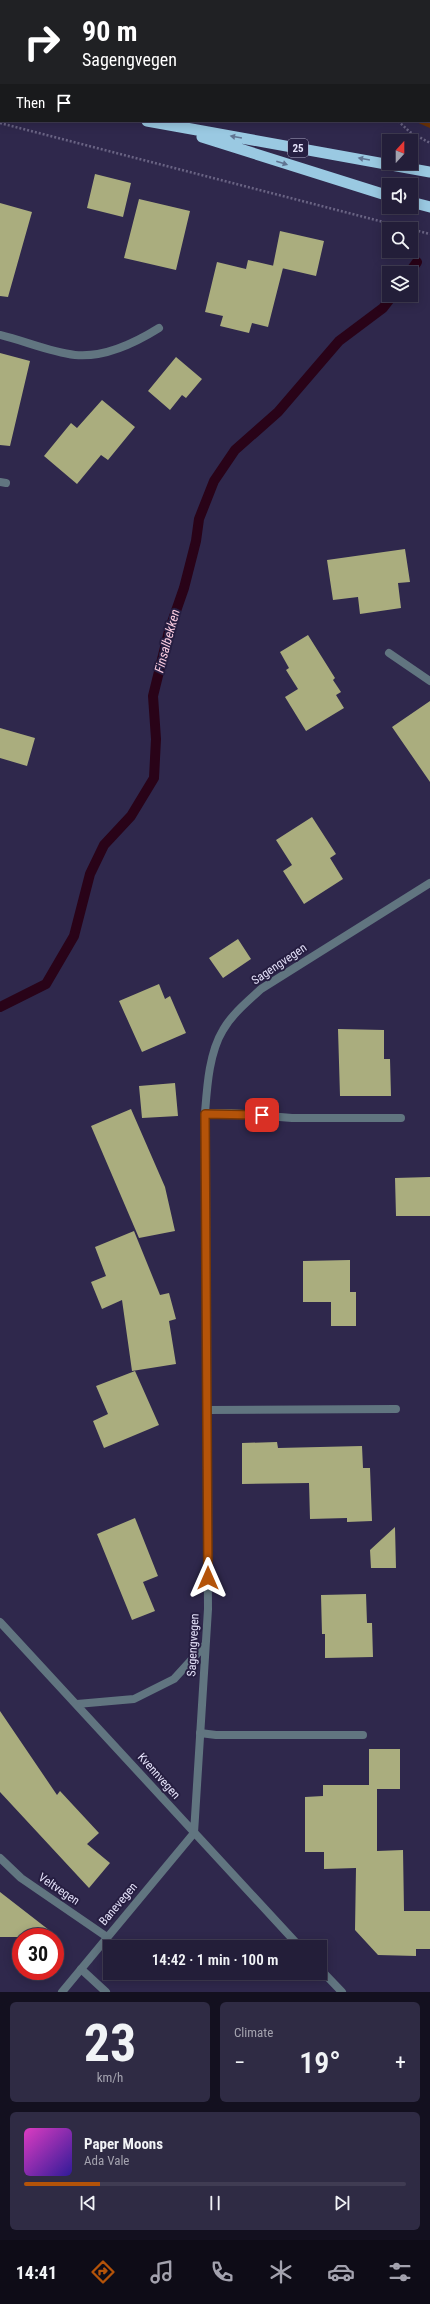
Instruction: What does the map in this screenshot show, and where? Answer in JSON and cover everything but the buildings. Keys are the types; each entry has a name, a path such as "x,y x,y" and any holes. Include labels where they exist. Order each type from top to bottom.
{"highway":[{"name":"25","path":"152,122 378,161 430,172"},
{"name":"25","path":"165,125 382,194"},
{"path":"418,204 430,207"}],"street":[{"path":"0,335 53,350 76,355 92,355 125,347 159,328"},
{"path":"389,653 430,681"},
{"name":"Sagengvegen","path":"194,1833 208,1608 205,1114 207,1084 214,1054 223,1030 241,1008 261,989 430,883"},
{"path":"205,1114 231,1113 292,1118 401,1118"},
{"path":"206,1410 396,1409"},
{"name":"Kvennvegen","path":"0,1622 293,1940"},
{"path":"77,1704 134,1699 174,1679 206,1645"},
{"path":"200,1733 216,1735 363,1735"},
{"name":"Banevegen","path":"62,1992 194,1833"},
{"name":"Veltvegen","path":"0,1858 21,1878 107,1937"},
{"path":"81,1969 106,1992"},
{"path":"327,1976 342,1992"}],"path":[{"path":"399,122 410,132 430,143"},
{"path":"0,123 430,234"}],"green space":[{"path":"416,122 430,122 430,128"}],"waterway":[{"name":"Finsalbekken","path":"414,266 417,262"},
{"name":"Finsalbekken","path":"0,1007 46,984 74,936 90,874 104,845 131,816 154,778 156,739 153,696 169,631 184,588 196,541 199,519 214,481 235,450 278,412 339,341 383,308 388,302"}],"route":[{"path":"208,1578 205,1114 231,1113 262,1115"}]}
